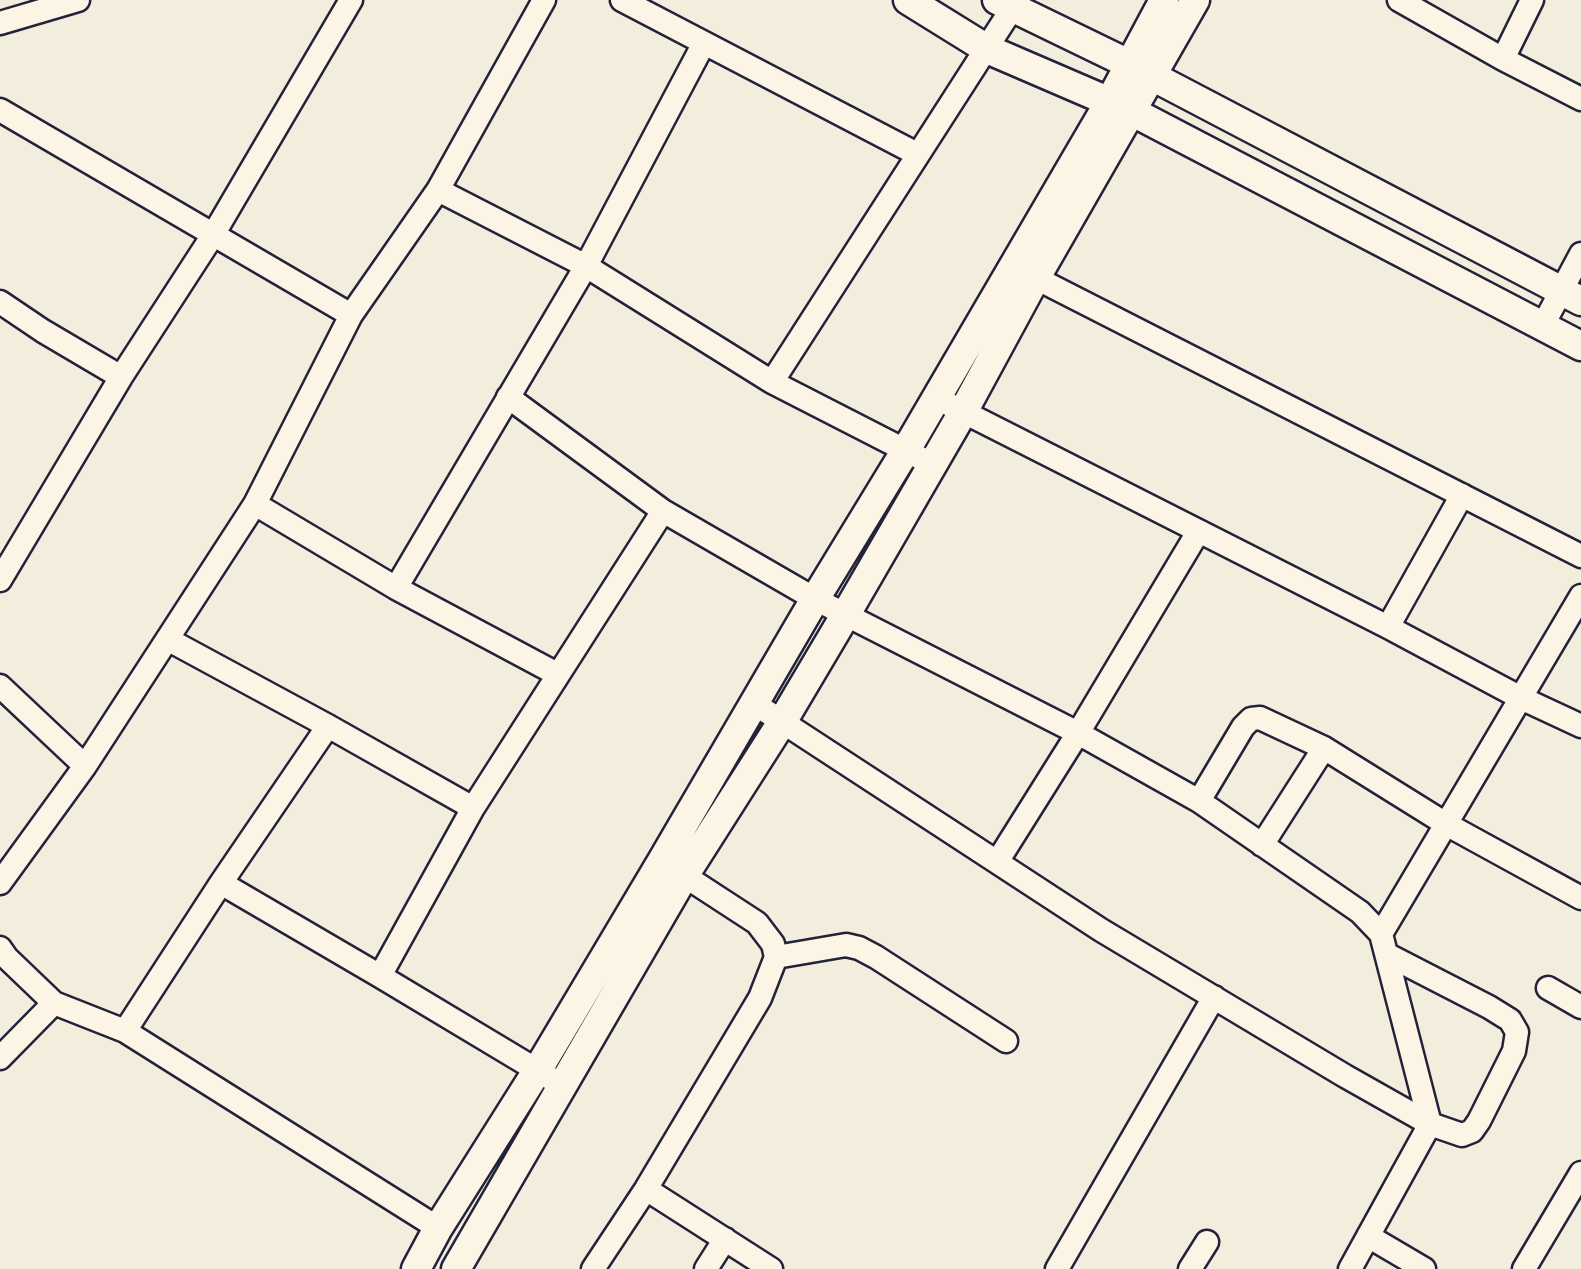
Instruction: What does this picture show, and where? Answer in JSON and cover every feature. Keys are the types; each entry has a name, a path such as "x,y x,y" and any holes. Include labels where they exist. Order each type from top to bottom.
{"street":[{"path":"0,23 78,0"},
{"path":"0,580 121,377 213,235 351,0"},
{"path":"622,0 917,154"},
{"path":"908,0 987,48 1121,106 1581,346"},
{"path":"1141,70 1164,0"},
{"path":"456,1269 563,1086 755,704 815,599 936,397 1024,273 1141,70 1196,0"},
{"path":"1399,0 1503,59 1581,99"},
{"path":"1503,59 1532,0"},
{"path":"0,883 85,766 169,640 255,504 351,315 438,190 542,1"},
{"path":"772,382 987,48 1005,4 1141,70 1571,295"},
{"path":"396,588 586,266 704,43"},
{"path":"0,110 351,315"},
{"path":"438,190 586,266 772,382 932,464"},
{"path":"1542,325 1571,295 1581,254"},
{"path":"416,1269 438,1228 537,1071 673,868 782,722 963,412 1024,273"},
{"path":"1024,273 1581,556"},
{"path":"0,302 43,331 121,377"},
{"path":"508,397 663,510 815,599 1078,733 1199,801 1359,912 1384,944 1510,1020 1517,1032 1514,1051 1479,1121 1472,1131 1462,1135 1430,1124 1345,1076 1101,930 755,704"},
{"path":"936,397 1388,627 1521,698 1581,726"},
{"path":"1388,627 1462,495"},
{"path":"255,504 396,588 557,674"},
{"path":"380,976 473,808 663,510"},
{"path":"998,862 1198,532"},
{"path":"1350,1269 1430,1124 1384,944 1446,824 1581,596"},
{"path":"169,640 473,808"},
{"path":"0,686 85,766"},
{"path":"1199,801 1243,727 1251,719 1260,718 1324,748 1446,824 1581,898"},
{"path":"125,1031 221,883 328,726"},
{"path":"1262,845 1324,748"},
{"path":"593,1269 646,1189 760,998 776,957 773,944 757,923 673,868"},
{"path":"221,883 563,1086"},
{"path":"776,957 846,945 859,948 1006,1041"},
{"path":"0,948 7,958 54,1003 125,1031 438,1228"},
{"path":"1548,988 1581,1006"},
{"path":"1057,1269 1214,997"},
{"path":"0,1058 54,1003"},
{"path":"1524,1269 1581,1173"},
{"path":"646,1189 771,1269"},
{"path":"1368,1236 1424,1269"},
{"path":"706,1269 725,1239"},
{"path":"1190,1269 1207,1242"}]}
